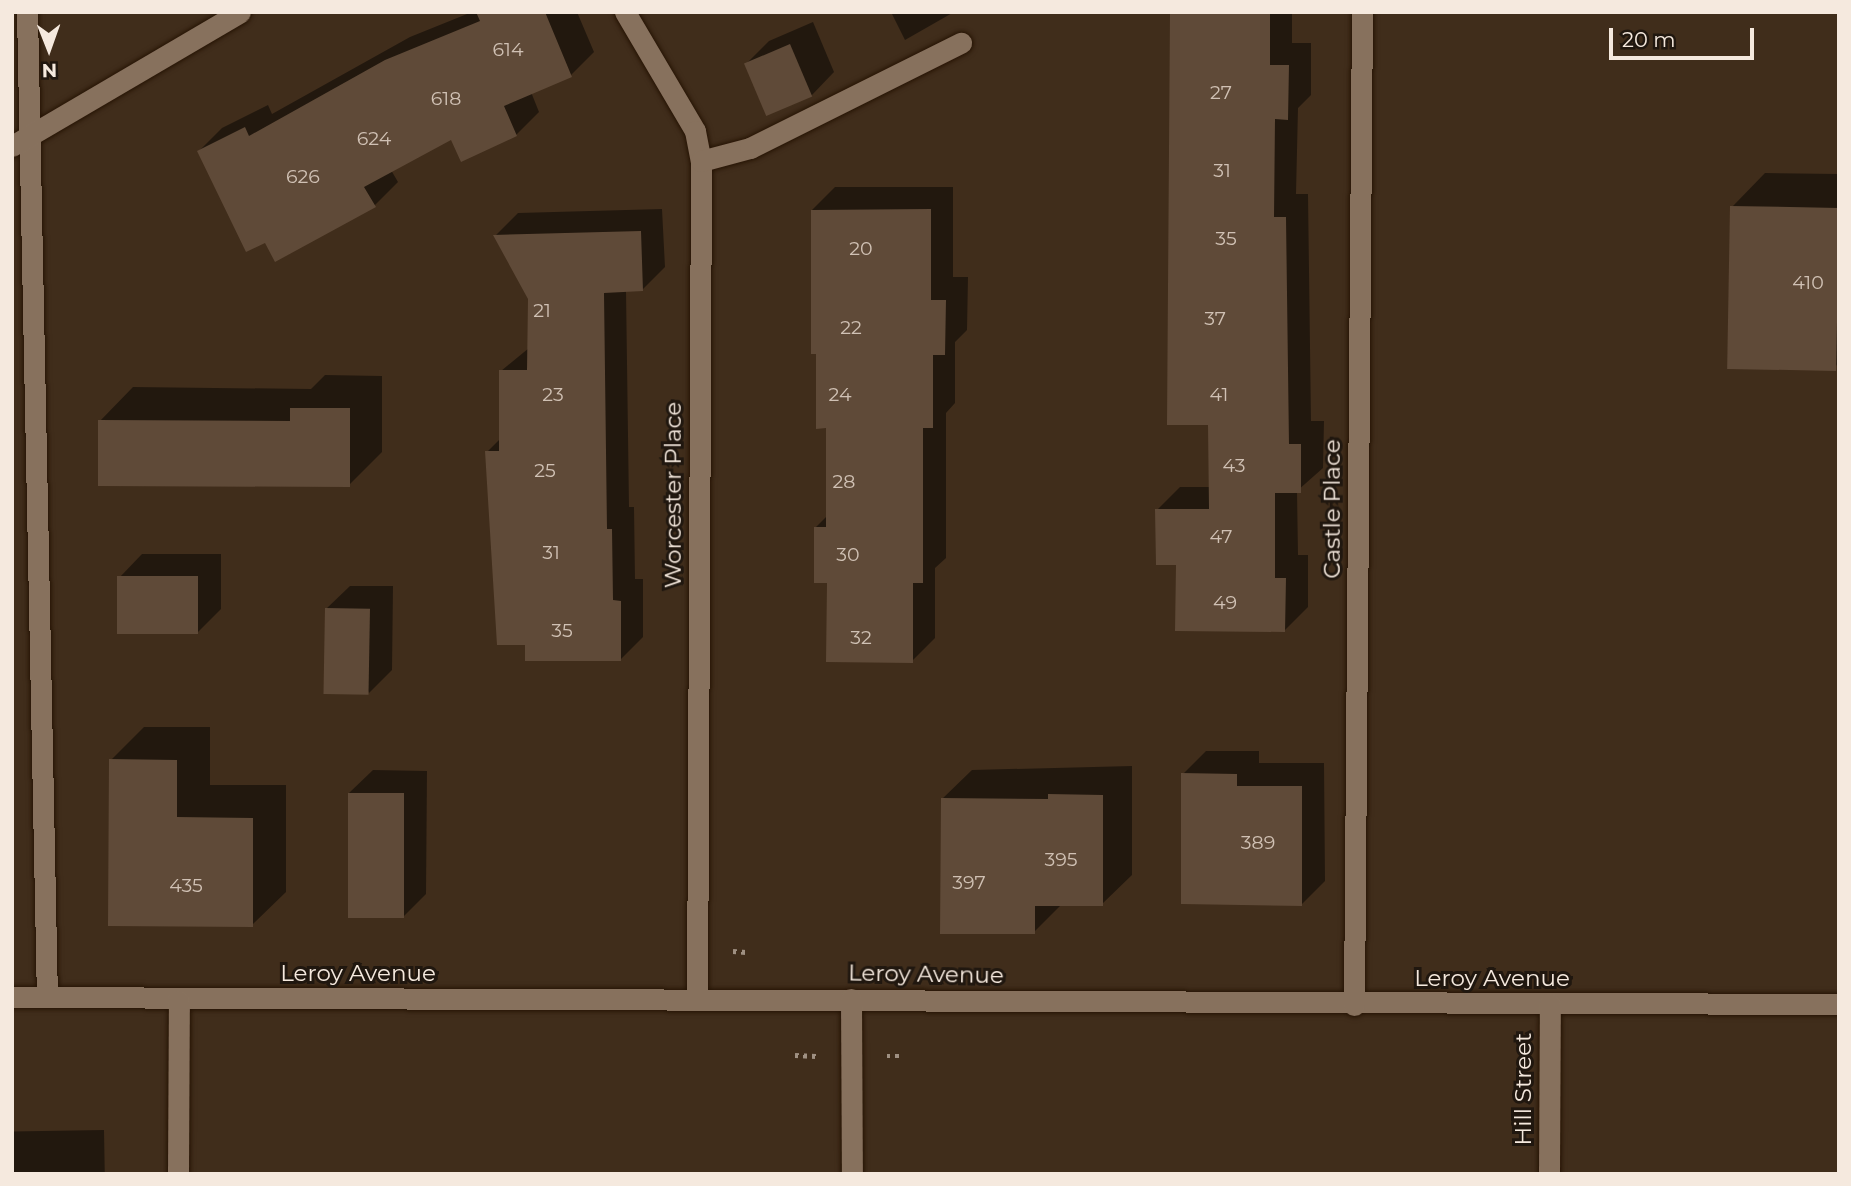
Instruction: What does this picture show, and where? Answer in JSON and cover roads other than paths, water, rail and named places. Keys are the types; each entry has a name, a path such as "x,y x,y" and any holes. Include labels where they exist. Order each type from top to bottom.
{"street":[{"path":"27,12 20,141 47,997"},
{"path":"20,141 240,12"},
{"name":"Worcester Place","path":"625,12 695,131 701,161 697,998"},
{"name":"Castle Place","path":"1354,1005 1362,12"},
{"path":"701,161 750,148 961,43"},
{"name":"Leroy Avenue","path":"12,997 179,1001 697,998 1354,1005 1839,1004"},
{"path":"851,999 852,1174"},
{"path":"178,1174 179,1001"},
{"name":"Hill Street","path":"1549,1174 1550,1004"}]}
